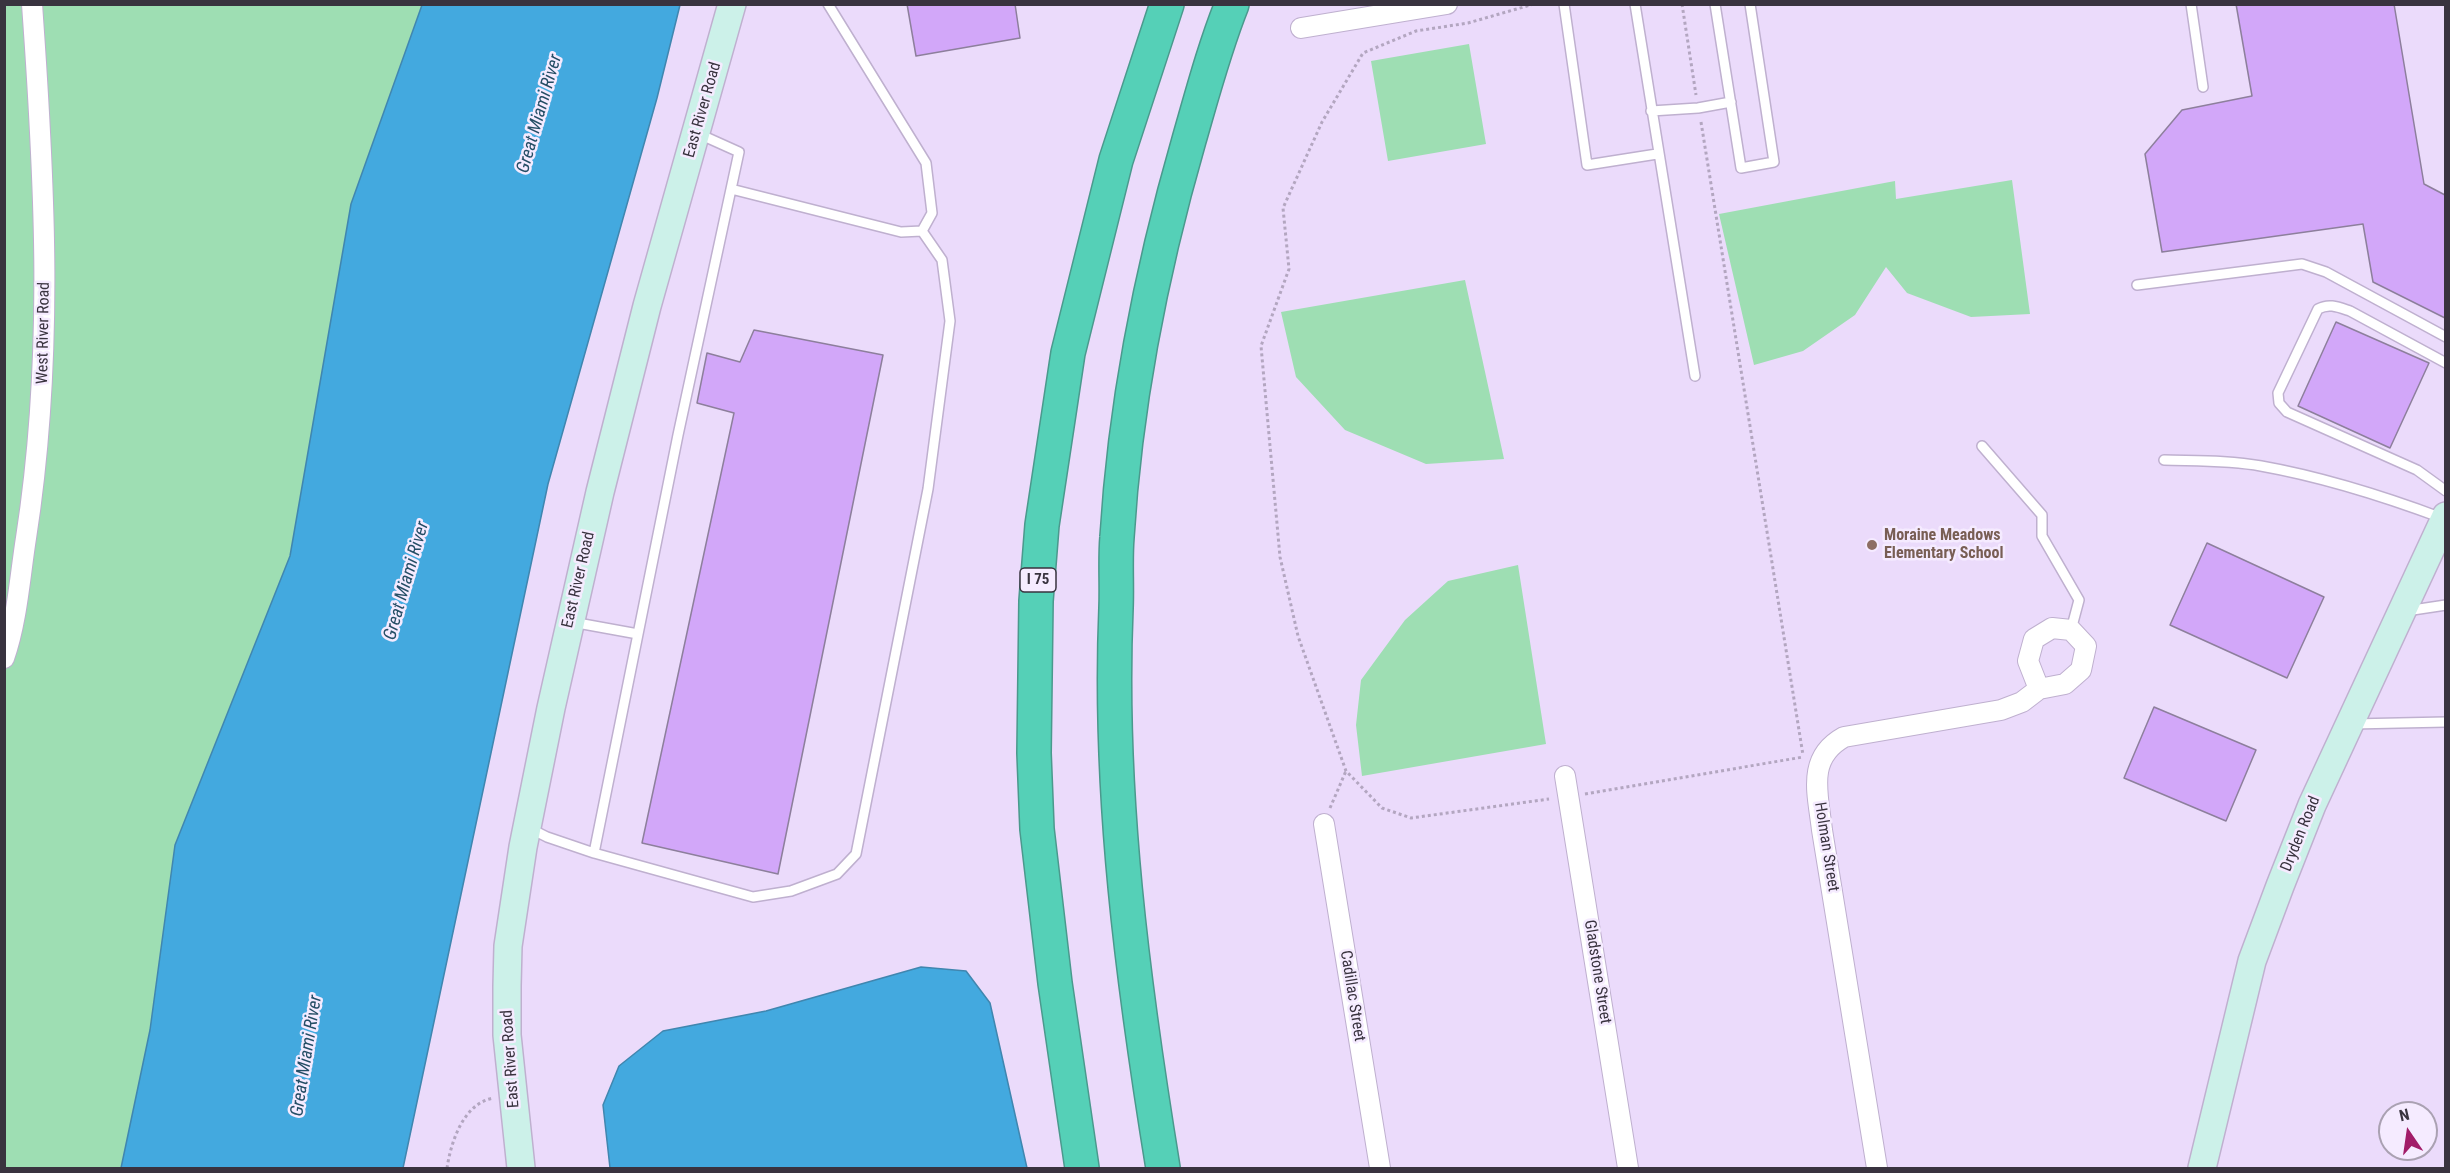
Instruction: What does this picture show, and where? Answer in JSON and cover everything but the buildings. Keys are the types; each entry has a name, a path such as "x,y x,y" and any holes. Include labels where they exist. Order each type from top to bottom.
{"highway":[{"name":"I 75","path":"1082,1168 1057,995 1037,829 1034,753 1036,601 1042,525 1055,425 1068,353 1116,160 1167,4"},
{"path":"1163,1168 1150,1087 1127,903 1120,819 1115,748 1113,648 1117,537 1135,383 1147,310 1182,164 1232,4"}],"street":[{"name":"West River Road","path":"4,658 18,590 34,483 44,368 45,210 32,4"},
{"name":"East River Road","path":"521,1168 507,1035 508,946 527,826 570,621 647,306 732,4"},
{"path":"1301,28 1411,7 1447,4"},
{"name":"Dryden Road","path":"2202,1168 2252,961 2312,805 2445,517"},
{"path":"1811,760 1824,752 1832,743 1844,737 2001,710 2022,702 2039,689 2065,684 2080,670 2086,646 2071,630 2052,628 2034,639 2028,661 2039,689"},
{"name":"Holman Street","path":"1811,760 1817,778 1822,830 1876,1168"},
{"name":"Gladstone Street","path":"1565,776 1628,1168"},
{"name":"Cadillac Street","path":"1324,824 1380,1168"}],"lane":[{"path":"828,4 926,163 932,213 922,231"},
{"path":"1564,4 1587,165 1658,154"},
{"path":"1635,4 1695,376"},
{"path":"1715,4 1741,168 1774,162 1750,4"},
{"path":"2191,4 2203,87"},
{"path":"1651,111 1698,108 1731,102"},
{"path":"594,853 678,435 739,152 696,134"},
{"path":"731,189 901,231 922,231"},
{"path":"527,826 547,837 594,853 753,897 791,891 837,874 856,854 928,489 950,321 942,260 922,231"},
{"path":"2137,285 2302,264 2326,272 2445,337"},
{"path":"2445,363 2349,311 2325,305 2318,309 2278,393 2279,403 2287,412 2417,470 2445,491"},
{"path":"1982,446 2042,515 2042,536 2079,600 2071,630"},
{"path":"2164,460 2260,465 2380,494 2445,517"},
{"path":"2401,612 2445,605"},
{"path":"570,621 638,634"},
{"path":"2349,724 2445,722"}],"path":[{"path":"1534,4 1468,23 1416,31 1364,53 1322,122 1283,208 1289,269 1261,346 1280,557 1298,636 1346,771 1382,808 1412,818 1811,760 1682,4"},
{"path":"1324,824 1346,771"},
{"path":"447,1168 449,1155 463,1118 484,1100 512,1094"}],"green space":[{"path":"5,5 422,5 351,204 290,556 175,845 150,1030 121,1168 5,1168"},
{"path":"1469,44 1486,144 1388,161 1371,61"},
{"path":"2012,180 2030,314 1971,317 1907,293 1886,267 1855,315 1803,351 1754,365 1719,214 1895,181 1896,199"},
{"path":"1465,280 1504,459 1426,464 1345,430 1296,377 1281,312"},
{"path":"1518,565 1546,744 1362,776 1356,725 1361,680 1405,620 1448,581"}],"water":[{"name":"Great Miami River","path":"422,5 680,5 657,98 548,484 403,1168 121,1168 150,1030 175,845 290,556 351,204"},
{"path":"921,967 966,971 990,1003 1027,1168 610,1168 603,1105 619,1066 663,1031 766,1011"}],"place":[{"name":"Moraine Meadows Elementary School","path":"1872,545"}]}
